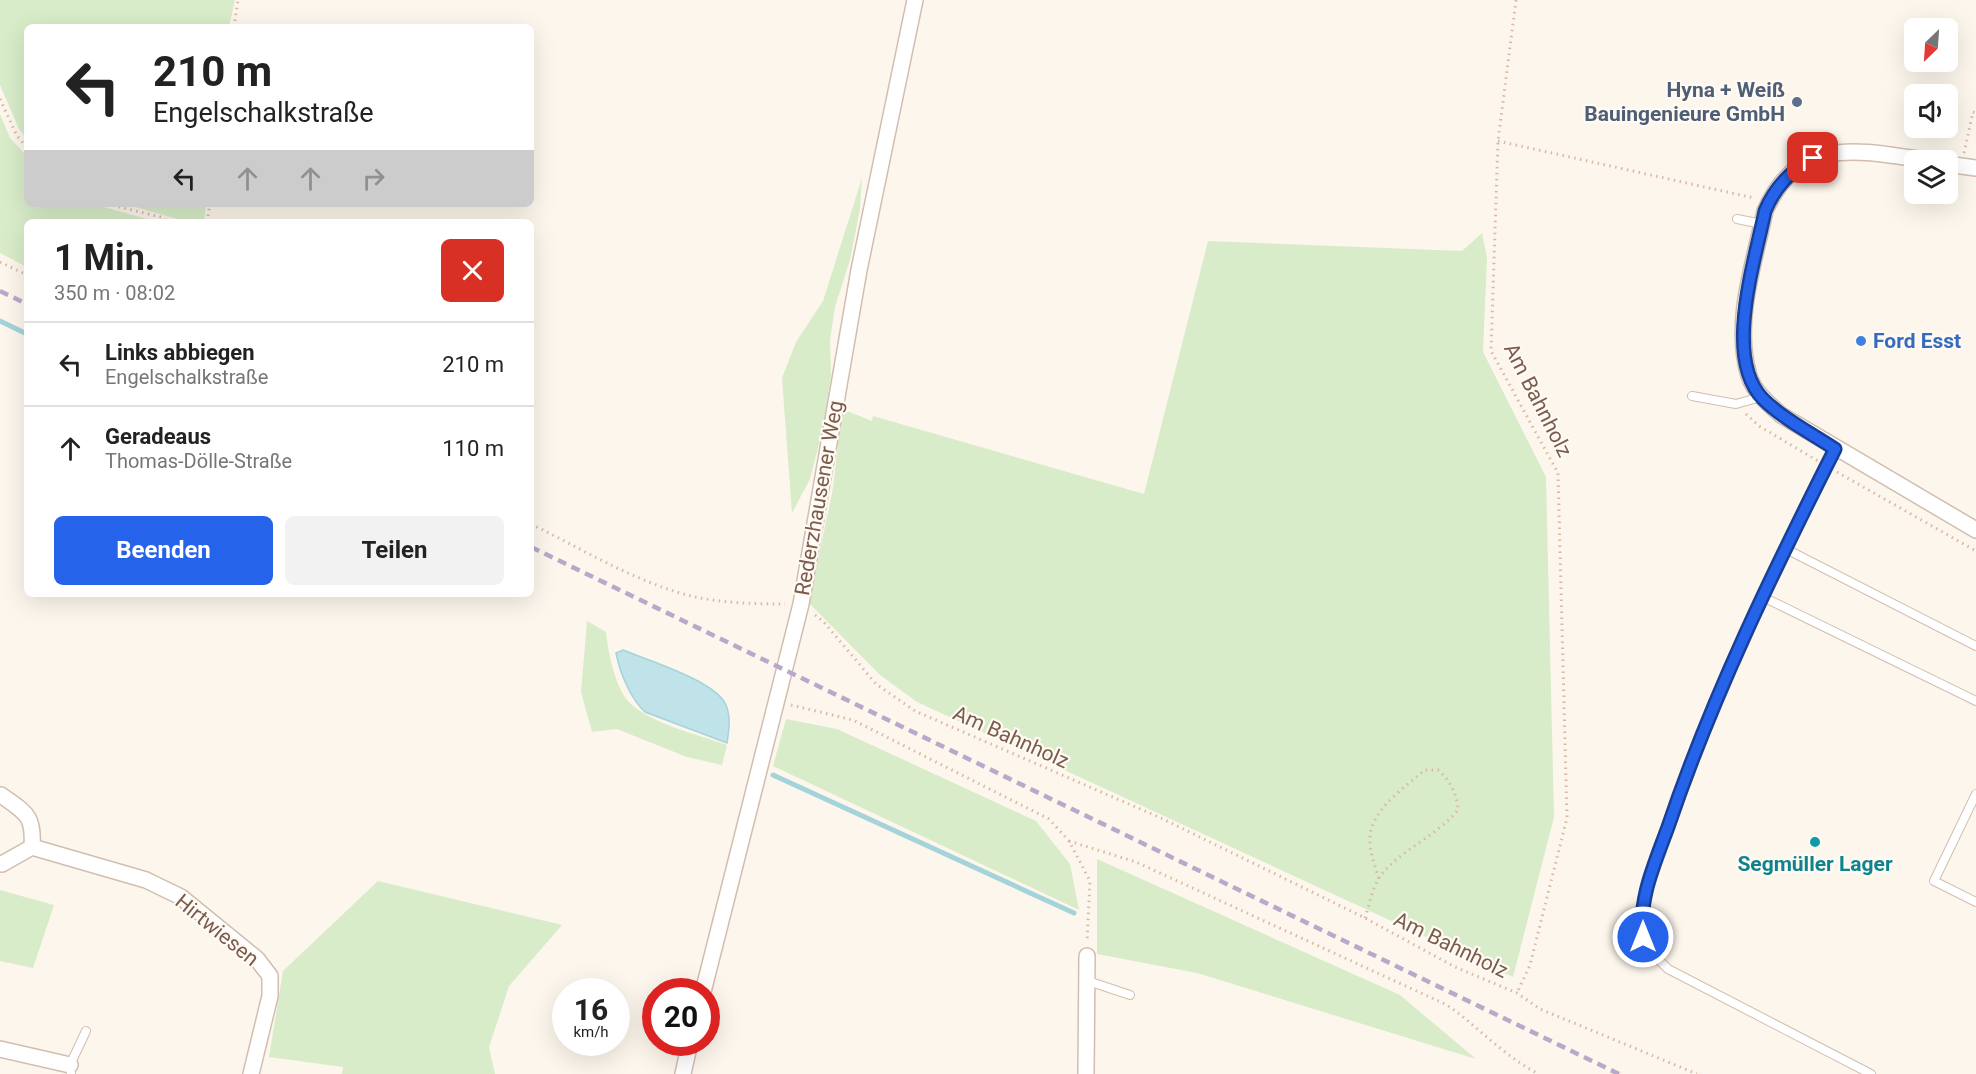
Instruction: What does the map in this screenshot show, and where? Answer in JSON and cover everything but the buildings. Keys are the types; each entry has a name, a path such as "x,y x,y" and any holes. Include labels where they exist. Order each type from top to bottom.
{"street":[{"name":"Rederzhausener Weg","path":"706,978 774,702 801,604 859,270 915,0"},
{"path":"1904,157 1850,150 1813,158 1783,181 1772,195 1763,217 1741,328 1749,377 1761,397 1781,415 1835,449 1976,530"},
{"path":"1,795 25,813 33,827 32,848 2,864"},
{"name":"Hirtwiesen","path":"32,848 146,880 181,897 257,958 270,976 270,996 251,1074"},
{"path":"1086,1074 1087,956"},
{"path":"0,1049 70,1070"},
{"path":"682,1074 686,1056"}],"lane":[{"path":"1737,219 1763,217"},
{"path":"1692,396 1736,404 1761,397"},
{"path":"1835,449 1763,597 1685,776 1645,894 1641,922 1643,937 1651,953 1668,969 1871,1074"},
{"path":"1786,549 1976,646"},
{"path":"1763,597 1976,701"},
{"path":"1976,794 1934,881 1976,902"},
{"path":"1088,981 1130,995"},
{"path":"70,1070 86,1031"}],"path":[{"path":"234,24 238,0"},
{"name":"Am Bahnholz","path":"801,604 823,621 876,684 915,711 1161,818 1365,918 1455,967 1516,993 1530,965 1567,818 1558,473 1491,351 1498,141 1516,0"},
{"path":"0,99 17,136 24,144"},
{"path":"1962,166 1972,112 1976,113"},
{"path":"1498,141 1753,197 1763,217"},
{"path":"119,207 164,219"},
{"path":"0,262 24,274"},
{"path":"1736,404 1759,426 1976,551"},
{"path":"534,526 645,581 689,595 760,604 801,604"},
{"path":"774,702 803,706 853,720 1049,819 1069,841 1090,881 1087,956"},
{"path":"1365,918 1379,879 1420,842 1448,822 1458,810 1458,800 1452,787 1438,770 1425,770 1379,813 1373,823 1370,838 1379,879"},
{"path":"1069,841 1136,862 1447,1005 1470,1021 1490,1043 1539,1074"},
{"path":"1516,993 1540,1009 1697,1074"}],"green space":[{"path":"0,0 235,0 230,24 24,24 24,135 19,129 0,85"},
{"path":"0,114 10,138 24,153 24,207 104,207 147,219 24,219 24,265 0,253"},
{"path":"862,178 860,209 850,260 835,307 830,340 831,376 822,432 810,479 792,513 782,378 796,342 823,301"},
{"path":"135,207 206,207 204,219 177,219"},
{"path":"1482,233 1487,257 1483,352 1546,477 1554,817 1513,977 917,702 880,675 809,603 833,488 842,409 872,421 873,416 1144,494 1208,241 1462,251"},
{"path":"587,621 606,632 616,679 629,702 661,722 727,745 722,765 687,757 617,729 592,732 581,692"},
{"path":"786,719 837,729 1036,821 1070,864 1079,910 773,766"},
{"path":"1097,859 1400,995 1476,1059 1197,973 1097,954"},
{"path":"378,881 562,925 509,986 489,1047 495,1074 342,1074 343,1067 269,1057 283,971"},
{"path":"0,890 54,905 33,968 0,961"}],"water":[{"path":"623,650 664,665 695,680 720,696 729,714 727,743 645,712 630,692 620,669 616,653"}],"waterway":[{"path":"0,321 24,333"},
{"path":"773,775 1074,913"}],"railway":[{"path":"0,291 24,303"},
{"path":"534,548 1619,1074"}],"place":[{"name":"Hyna + Weiß Bauingenieure GmbH","path":"1797,102"},
{"name":"Ford Esst","path":"1861,341"},
{"name":"Segmüller Lager","path":"1815,842"}],"route":[{"path":"1643,937 1641,922 1645,894 1685,776 1755,613 1835,449 1781,415 1761,397 1749,377 1741,328 1765,211 1772,195 1783,181 1798,166 1813,158"}]}
